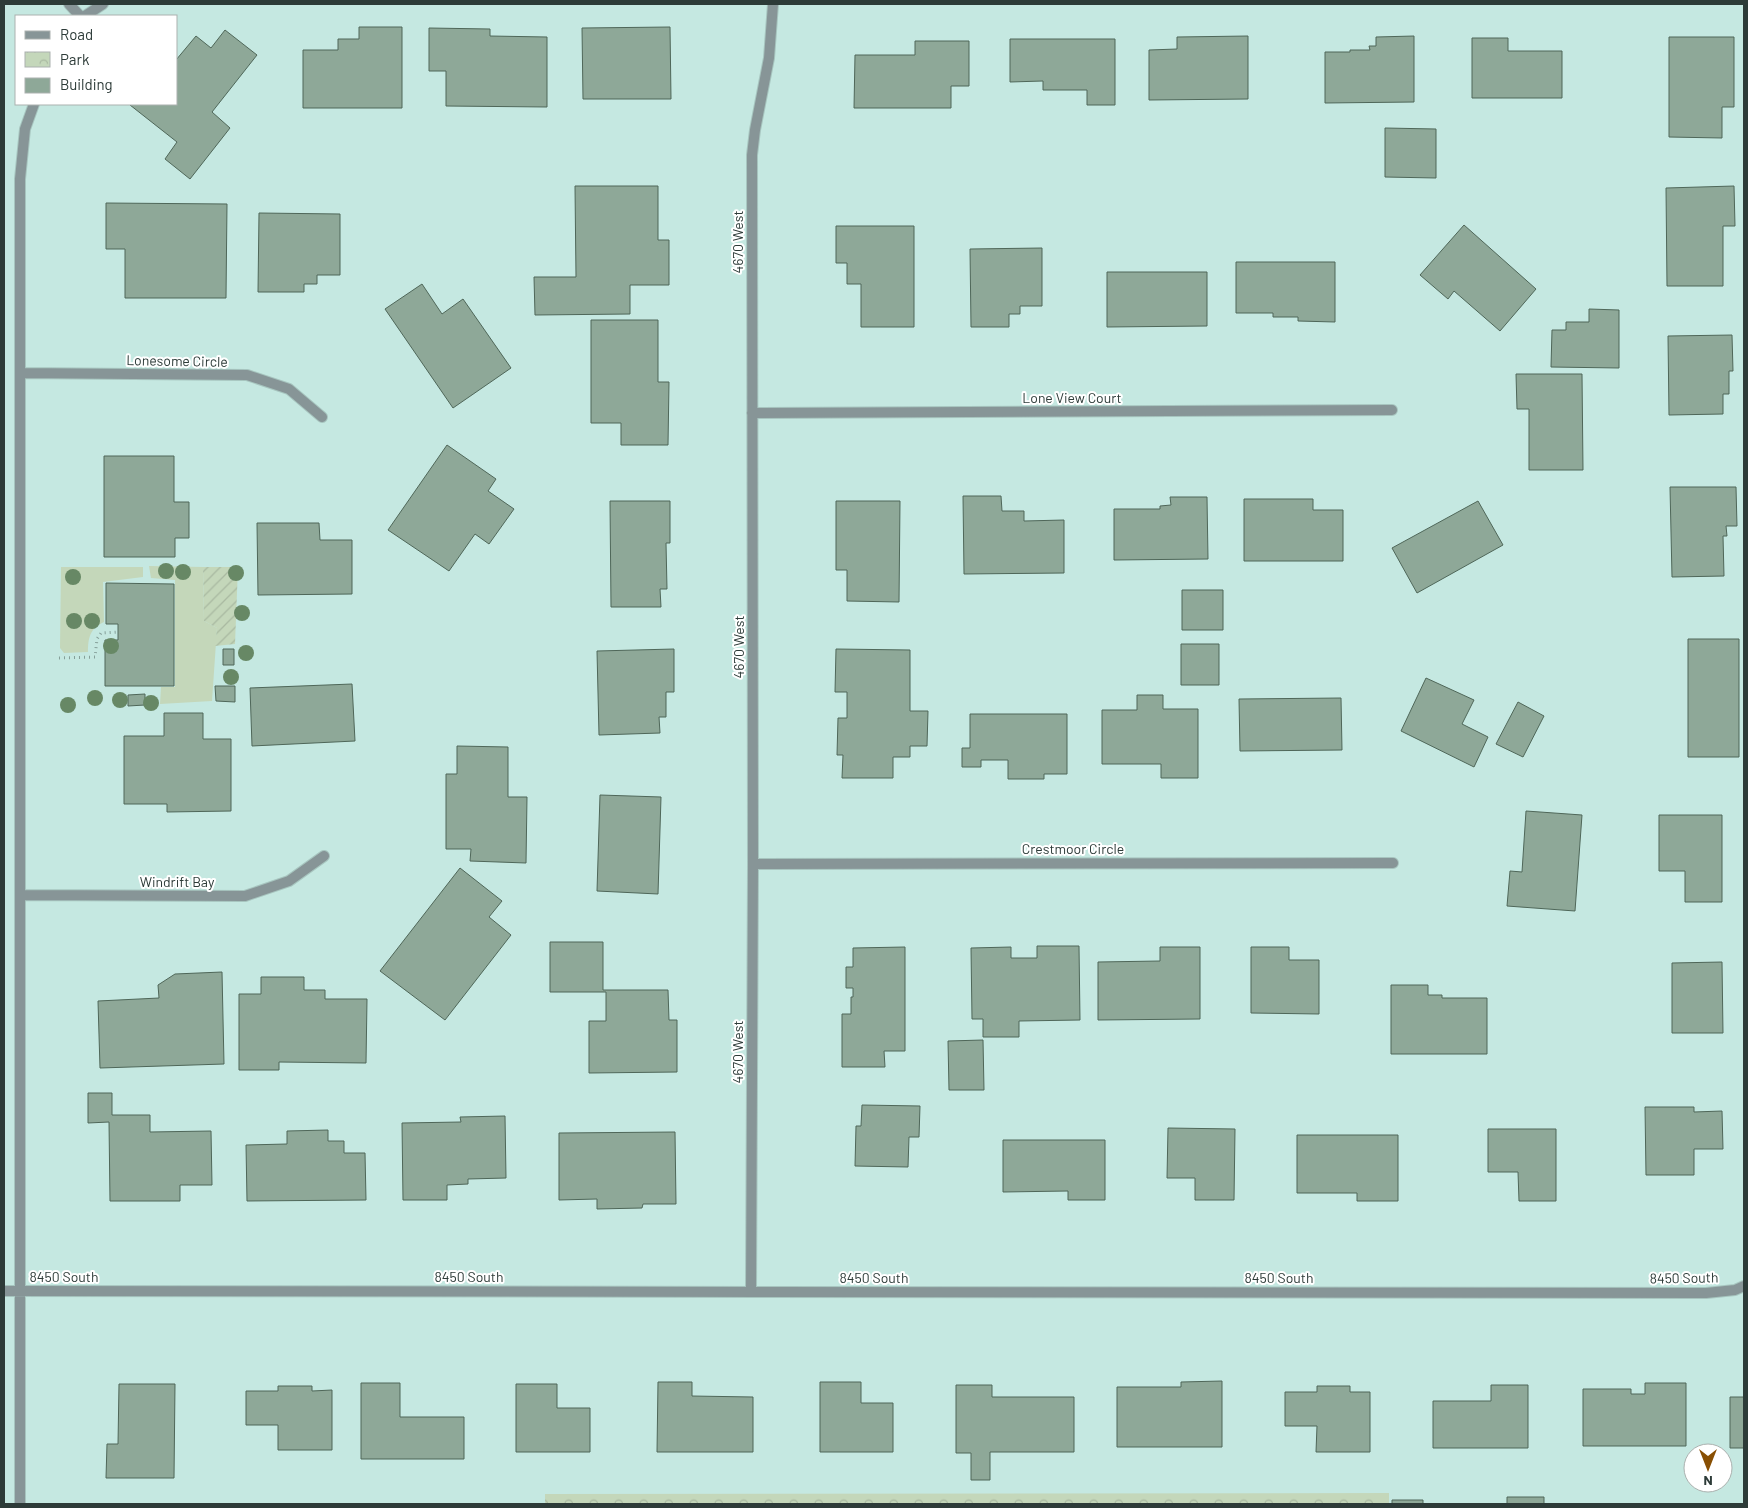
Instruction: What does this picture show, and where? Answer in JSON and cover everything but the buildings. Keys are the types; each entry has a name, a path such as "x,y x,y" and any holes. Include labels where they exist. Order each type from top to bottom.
{"street":[{"path":"69,4 79,15"},
{"path":"88,15 104,4"},
{"name":"4670 West","path":"751,1291 753,864 752,155 769,58 773,4"},
{"path":"20,1504 20,179 25,129 34,105"},
{"name":"Lonesome Circle","path":"20,373 247,375 289,389 322,417"},
{"name":"Lone View Court","path":"752,413 1392,410"},
{"name":"Windrift Bay","path":"20,895 245,896 289,881 324,856"},
{"name":"Crestmoor Circle","path":"753,864 1393,863"},
{"name":"8450 South","path":"4,1291 1706,1293 1734,1290 1744,1286"}],"path":[{"path":"58,658 95,657 97,639 101,633 118,632"}],"green space":[{"path":"149,566 203,567 204,621 217,628 212,701 160,704 161,687 175,687 175,580 151,578"},
{"path":"61,567 143,567 143,577 103,582 104,622 93,630 88,652 64,653 60,648"},
{"path":"203,567 238,567 235,644 215,646 217,628 204,621"},
{"path":"1389,1493 1389,1504 545,1504 545,1494"}]}
